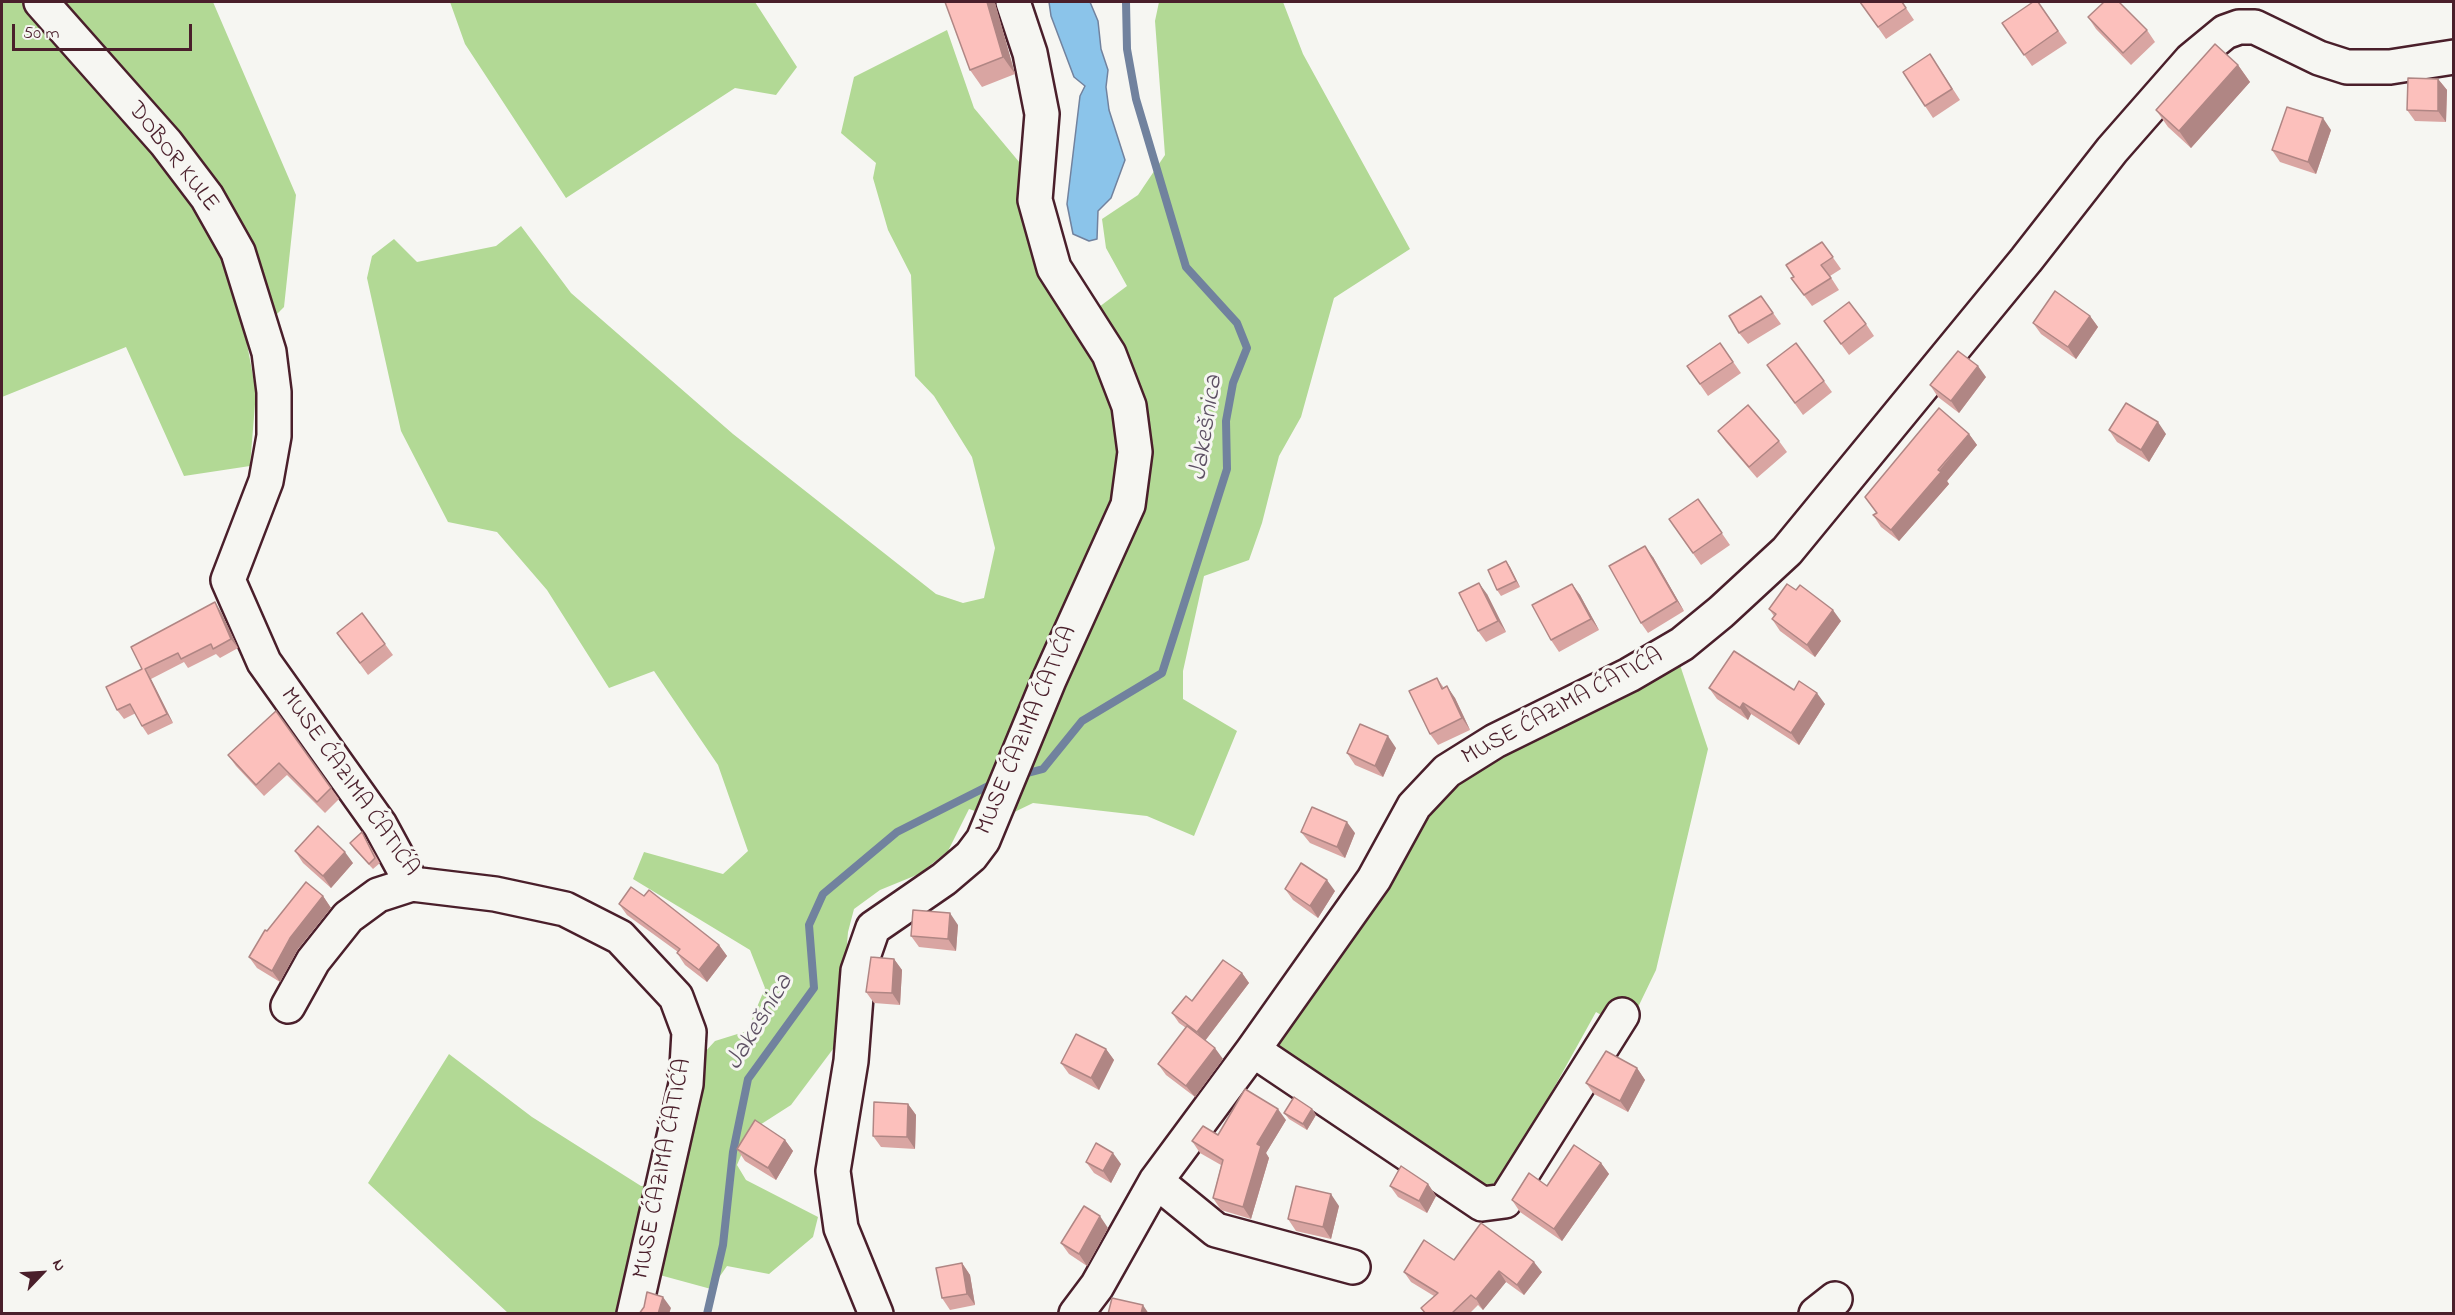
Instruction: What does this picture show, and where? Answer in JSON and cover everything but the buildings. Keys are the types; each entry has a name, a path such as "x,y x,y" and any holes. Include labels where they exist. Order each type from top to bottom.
{"street":[{"name":"DOBOR KULE","path":"41,2 166,143 207,197 238,252 269,352 274,392 274,436 266,480 228,580"},
{"name":"MUSE ĆAZIMA ĆATIĆA","path":"876,1314 841,1228 834,1171 851,1061 858,971 873,928 944,879 971,856 983,840 1049,680 1128,505 1135,452 1129,406 1109,354 1054,268 1035,200 1042,114 1030,53 1013,2"},
{"name":"MUSE ĆAZIMA ĆATIĆA","path":"1076,1314 1097,1286 1156,1181 1253,1050 1374,879 1414,806 1447,771 1495,741 1638,669 1682,644 1721,612 1787,551 2026,260 2112,150 2191,60 2225,32 2240,14"},
{"path":"2240,14 2255,27 2319,58 2347,67 2390,67 2454,57"},
{"name":"MUSE ĆAZIMA ĆATIĆA","path":"228,580 264,662 380,825 412,884 495,894 565,909 620,937 676,998 689,1032 686,1084 634,1314"},
{"path":"288,1006 312,961 348,917 378,895 412,884"},
{"path":"1253,1050 1482,1204 1505,1202 1622,1015"},
{"path":"1156,1181 1216,1230 1353,1267"}],"green space":[{"path":"2,2 213,2 296,195 284,307 247,344 256,392 250,466 184,476 126,347 2,397"},
{"path":"450,2 755,2 797,67 776,95 735,88 566,198 465,44"},
{"path":"1159,2 1283,2 1303,54 1410,249 1334,298 1301,417 1279,456 1262,523 1249,560 1204,576 1183,671 1183,699 1237,731 1194,836 1147,816 1033,803 1000,819 969,809 948,851 919,874 880,890 854,909 848,932 839,1041 791,1105 752,1130 737,1165 746,1180 818,1217 813,1237 769,1274 727,1266 711,1289 656,1274 624,1313 508,1313 368,1183 449,1054 532,1117 641,1186 678,1182 704,1053 715,1041 747,1031 765,988 750,950 633,879 644,852 723,874 748,851 718,765 654,671 609,688 547,590 497,532 448,522 401,431 367,278 372,256 394,239 417,262 496,246 521,226 571,293 733,434 936,594 963,603 984,598 995,548 972,457 934,396 915,376 911,275 888,230 873,178 876,163 841,133 854,77 947,30 974,108 1025,169 1079,322 1127,286 1106,248 1102,219 1138,195 1165,155 1155,21"},
{"path":"1678,659 1708,749 1656,970 1627,1030 1596,1012 1505,1176 1485,1189 1272,1051 1357,933 1433,803 1490,753"}],"water":[{"path":"1049,2 1090,2 1098,21 1101,49 1108,70 1106,87 1109,110 1125,160 1111,198 1098,211 1097,239 1089,241 1073,234 1067,204 1080,96 1085,86 1074,77 1051,16"}],"waterway":[{"name":"Jakešnica","path":"1024,774 1043,769 1082,721 1162,673 1227,469 1226,421 1233,383 1247,348 1237,323 1186,267 1136,99 1127,49 1126,2"},
{"name":"Jakešnica","path":"707,1314 723,1245 733,1152 748,1079 814,988 809,925 823,894 897,832 996,782"}]}
